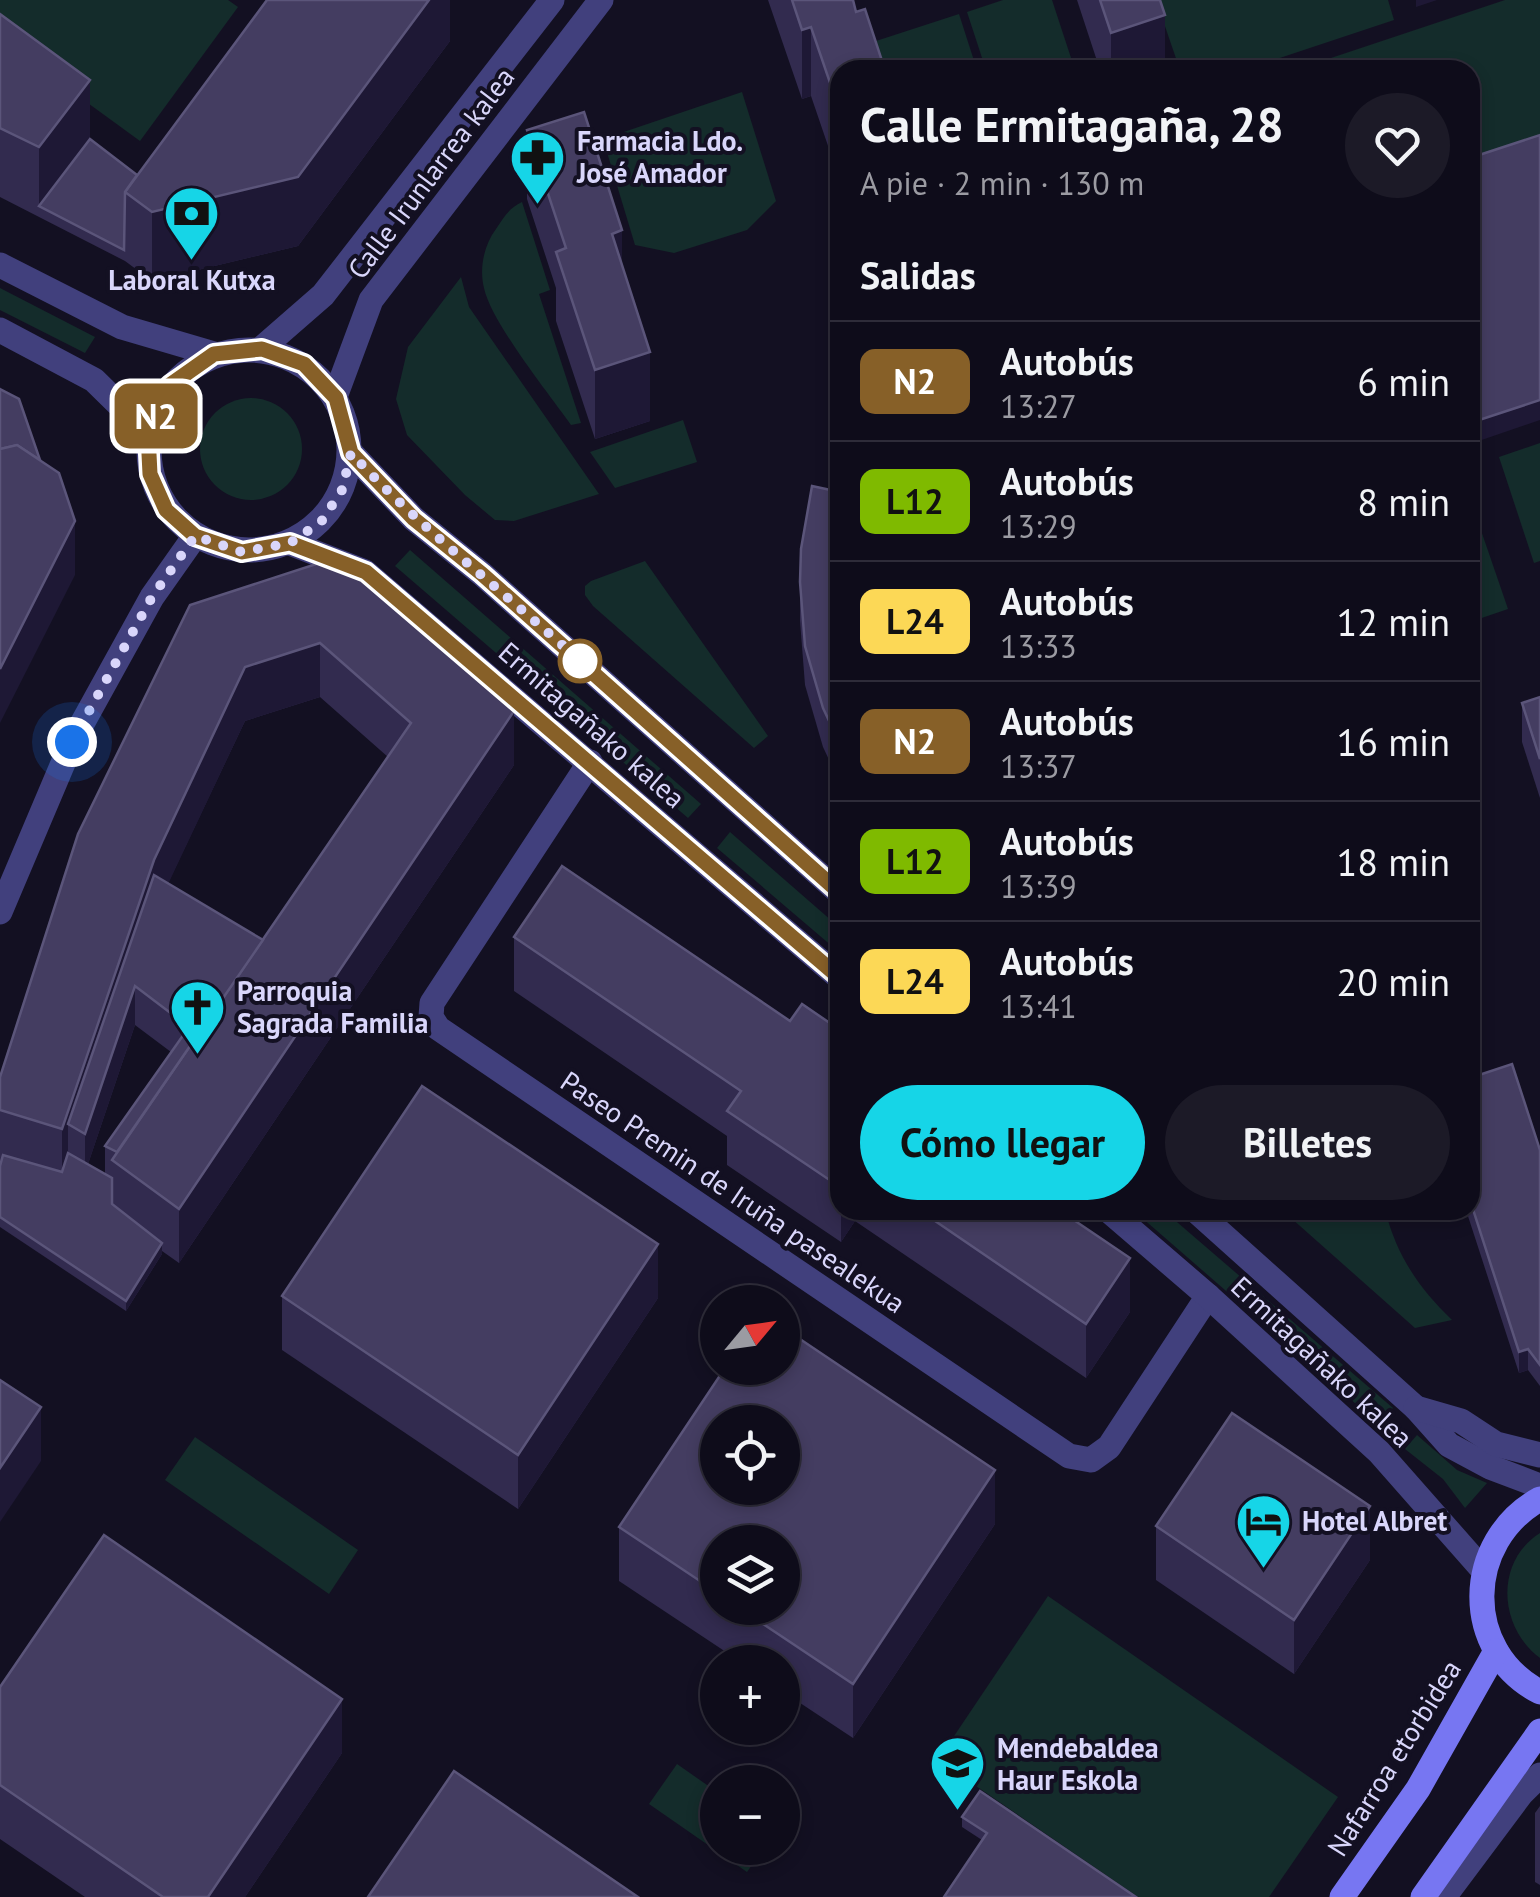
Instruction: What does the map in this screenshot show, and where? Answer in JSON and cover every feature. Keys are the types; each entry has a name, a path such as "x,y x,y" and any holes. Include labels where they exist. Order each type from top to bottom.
{"main road":[{"path":"1540,1499 1522,1509 1498,1536 1484,1570 1483,1611 1496,1650 1513,1673 1540,1692"},
{"name":"Nafarroa etorbidea","path":"1342,1897 1418,1789 1496,1650"},
{"path":"1423,1897 1540,1731"}],"street":[{"name":"Calle Irunlarrea kalea","path":"262,349 324,295 552,0"},
{"name":"Calle Irunlarrea kalea","path":"336,398 371,300 601,0"},
{"path":"0,264 122,327 214,354 262,349 304,364 336,398 351,453 342,490 321,522 290,543 242,552 195,536 166,510 150,474 148,434 170,385 214,354"},
{"path":"0,330 94,380 148,434"},
{"name":"Ermitagañako kalea","path":"351,453 414,519 482,574 830,884"},
{"path":"0,912 72,742 152,597 195,536"},
{"name":"Ermitagañako kalea","path":"290,543 366,572 830,969"},
{"name":"Paseo Premin de Iruña pasealekua","path":"590,762 438,991 432,1003 432,1017 438,1028 1069,1456 1091,1460 1109,1447 1208,1296"},
{"name":"Ermitagañako kalea","path":"1120,1220 1378,1452 1484,1570"},
{"name":"Ermitagañako kalea","path":"1206,1220 1416,1408 1450,1445 1490,1467 1540,1486"},
{"path":"1416,1408 1461,1422 1496,1444 1540,1454"},
{"path":"1444,1897 1510,1808 1540,1775"}],"green space":[{"path":"0,0 228,0 238,7 140,141 0,39"},
{"path":"1003,0 1052,0 1072,60 983,60 967,12"},
{"path":"1156,0 1388,0 1394,20 1274,60 1177,60"},
{"path":"1505,0 1540,0 1540,138 1480,159 1480,60 1325,60"},
{"path":"959,14 974,60 882,60 876,41"},
{"path":"742,92 776,201 747,230 674,253 635,245 603,139"},
{"path":"522,202 550,290 539,294 581,423 571,425 536,377 497,319 484,288 482,265 488,242 507,213"},
{"path":"461,277 469,307 599,494 514,521 495,520 407,435 396,399 408,347"},
{"path":"0,288 95,337 85,353 0,310"},
{"path":"251,398 271,402 287,413 298,429 302,449 298,469 287,485 271,496 251,500 231,496 215,485 204,469 200,449 204,429 215,413 231,402"},
{"path":"683,420 697,462 615,488 590,452"},
{"path":"1540,443 1540,561 1534,563 1499,457"},
{"path":"1480,527 1508,609 1480,619"},
{"path":"410,550 701,804 688,818 395,566"},
{"path":"645,561 768,736 754,748 585,595 585,586 591,581"},
{"path":"730,832 830,919 830,944 717,848"},
{"path":"1144,1220 1175,1220 1393,1408 1379,1424"},
{"path":"1293,1220 1388,1220 1410,1270 1452,1320 1415,1328"},
{"path":"1417,1435 1457,1470 1487,1483 1465,1508 1443,1479 1405,1449"},
{"path":"195,1437 358,1550 329,1594 165,1480"},
{"path":"1540,1533 1540,1658 1516,1630 1507,1595 1515,1561 1525,1545"},
{"path":"1048,1596 1338,1797 1269,1897 1138,1897 938,1760"},
{"path":"677,1764 700,1780 700,1839 649,1804"}],"building":[{"path":"267,0 429,0 298,177 152,212 125,192"},
{"path":"792,0 853,0 856,12 865,9 882,60 830,60 830,83 811,27 802,30"},
{"path":"1100,0 1160,0 1165,15 1111,33"},
{"path":"0,14 90,80 39,147 0,128"},
{"path":"584,112 622,230 612,234 650,352 595,370 556,252 566,248 527,130"},
{"path":"1540,135 1540,400 1480,420 1480,155"},
{"path":"90,139 137,175 125,192 124,250 39,206"},
{"path":"0,389 19,399 40,460 17,445 0,449"},
{"path":"17,445 59,473 75,521 0,669 0,449"},
{"path":"812,486 830,490 830,723 805,646 801,549"},
{"path":"341,556 368,576 514,711 179,1209 112,1160 411,723 320,643 245,667 154,860 62,1129 0,1110 0,1077 78,834 190,605"},
{"path":"1540,697 1540,759 1522,703"},
{"path":"562,866 790,1021 802,1004 830,1023 830,1180 727,1111 741,1091 514,937"},
{"path":"154,875 263,940 117,1152 105,1146 189,1027 135,986 85,1134 68,1124"},
{"path":"1512,1064 1540,1150 1540,1365 1528,1349 1519,1352 1476,1220 1480,1220 1480,1075"},
{"path":"422,1086 658,1244 518,1455 282,1296"},
{"path":"68,1153 112,1178 112,1204 162,1243 126,1301 0,1217 3,1155 62,1172"},
{"path":"934,1220 1074,1220 1130,1258 1086,1324"},
{"path":"800,1339 995,1470 853,1684 800,1645 764,1625 800,1625 800,1525 700,1525 700,1581 619,1527 700,1406 700,1505 800,1505 800,1405 700,1405 714,1385 800,1385"},
{"path":"0,1380 41,1407 0,1468"},
{"path":"1232,1413 1370,1506 1294,1620 1156,1526"},
{"path":"104,1535 342,1699 208,1897 163,1897 0,1785 0,1687"},
{"path":"454,1771 638,1897 368,1897"},
{"path":"980,1791 1136,1897 944,1897 987,1833 962,1817"}],"bus line":[{"name":"N2","path":"830,884 482,574 414,519 351,453 336,398 304,364 262,349 214,354 170,385 148,434 150,474 166,510 195,536 242,552 290,543 366,572 830,969"}],"place":[{"name":"Farmacia Ldo. José Amador","path":"538,206"},
{"name":"Laboral Kutxa","path":"192,263"},
{"name":"Parroquia Sagrada Familia","path":"198,1056"},
{"name":"Hotel Albret","path":"1263,1570"},
{"name":"Mendebaldea Haur Eskola","path":"958,1813"}],"route":[{"path":"72,742 152,597 195,536 242,552 290,543 321,522 342,490 351,453 414,519 580,661"}]}
